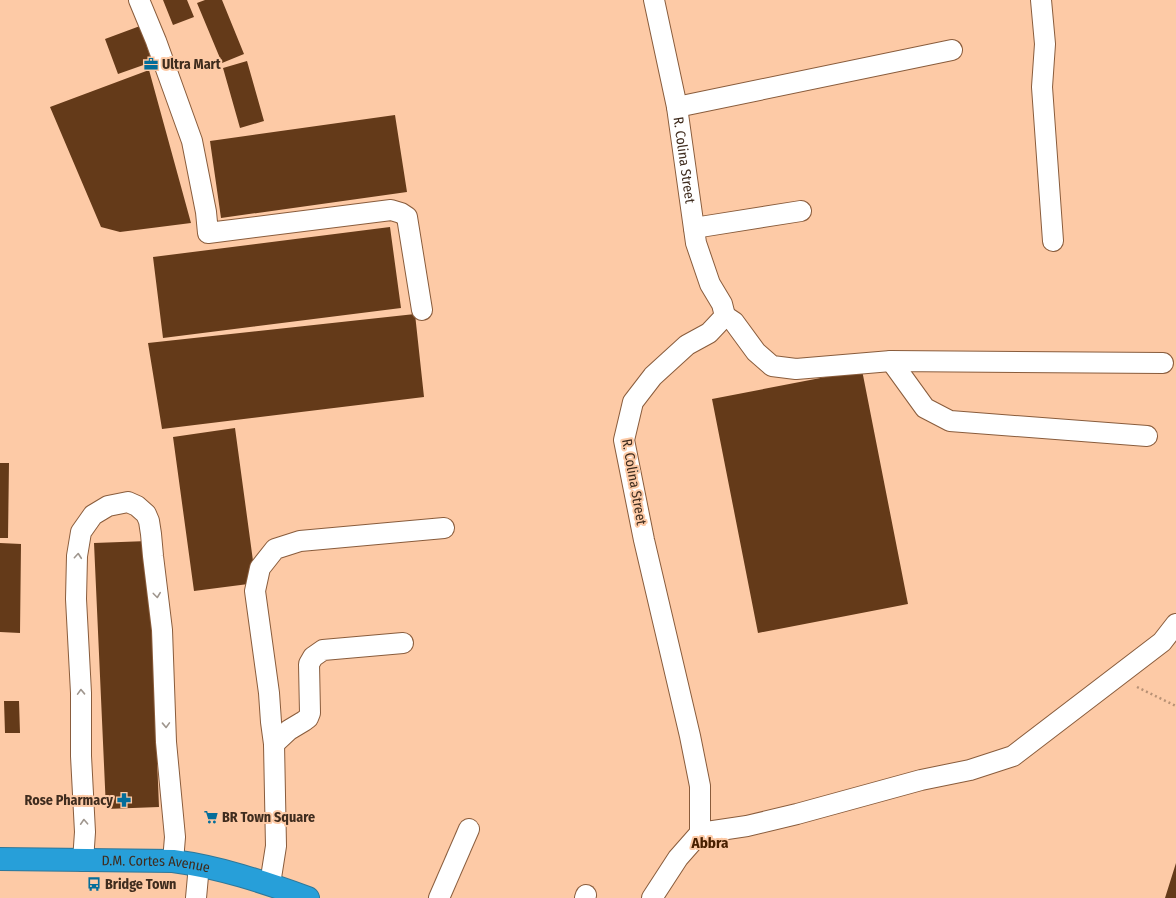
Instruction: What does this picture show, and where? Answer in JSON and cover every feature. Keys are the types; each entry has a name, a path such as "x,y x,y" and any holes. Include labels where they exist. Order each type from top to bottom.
{"highway":[{"name":"D.M. Cortes Avenue","path":"0,859 173,861 199,865 270,884 308,898"}],"street":[{"path":"139,0 156,41 192,141 206,212 208,233 391,210 401,213 407,217 422,310"},
{"name":"R. Colina Street","path":"654,0 677,107 696,243 702,264 710,284 722,304 725,316 709,333 687,345 653,376 633,402 624,440 644,540 690,736 700,786 700,833"},
{"path":"1041,0 1045,44 1042,87 1053,242"},
{"path":"677,107 952,50"},
{"path":"694,228 801,210"},
{"path":"725,316 734,322 756,352 772,366 796,368 890,361 1163,363"},
{"path":"890,361 925,408 950,421 1147,436"},
{"path":"83,861 85,832 81,693 76,599 77,556 81,532 93,515 108,506 128,502 137,506 146,514 149,521 151,534 152,556 162,630 166,742 175,836 173,861"},
{"path":"270,884 276,846 274,744 269,693 254,592 260,568 275,549 300,541 444,528"},
{"path":"652,898 678,858 700,833 747,826 797,814 921,780 970,770 1013,756 1162,642 1176,624"},
{"path":"274,744 290,730 308,718 310,713 309,664 314,657 323,650 403,643"},
{"path":"439,898 469,829"},
{"path":"196,898 199,865"}],"path":[{"path":"1116,677 1176,706"}],"building":[{"path":"163,0 187,0 194,17 173,25"},
{"path":"205,0 222,0 244,54 222,63 197,3"},
{"path":"140,26 152,62 118,74 105,39"},
{"path":"247,61 264,121 240,128 223,68"},
{"path":"149,70 191,223 120,232 101,227 50,107"},
{"path":"395,115 407,192 221,218 210,141"},
{"path":"390,227 401,308 163,338 153,257"},
{"path":"415,314 424,397 162,429 148,343"},
{"path":"862,370 908,604 758,633 712,399"},
{"path":"235,428 256,583 194,591 173,437"},
{"path":"0,463 9,463 8,538 0,538"},
{"path":"148,541 159,807 106,809 94,543"},
{"path":"0,543 21,544 20,633 0,632"},
{"path":"4,701 19,701 20,733 5,733"},
{"path":"1176,863 1176,898 1165,898"}],"place":[{"name":"Ultra Mart","path":"151,64"},
{"name":"Rose Pharmacy","path":"124,800"},
{"name":"BR Town Square","path":"211,817"},
{"name":"Bridge Town","path":"94,884"}],"district":[{"name":"Abbra","path":"710,843"}]}
